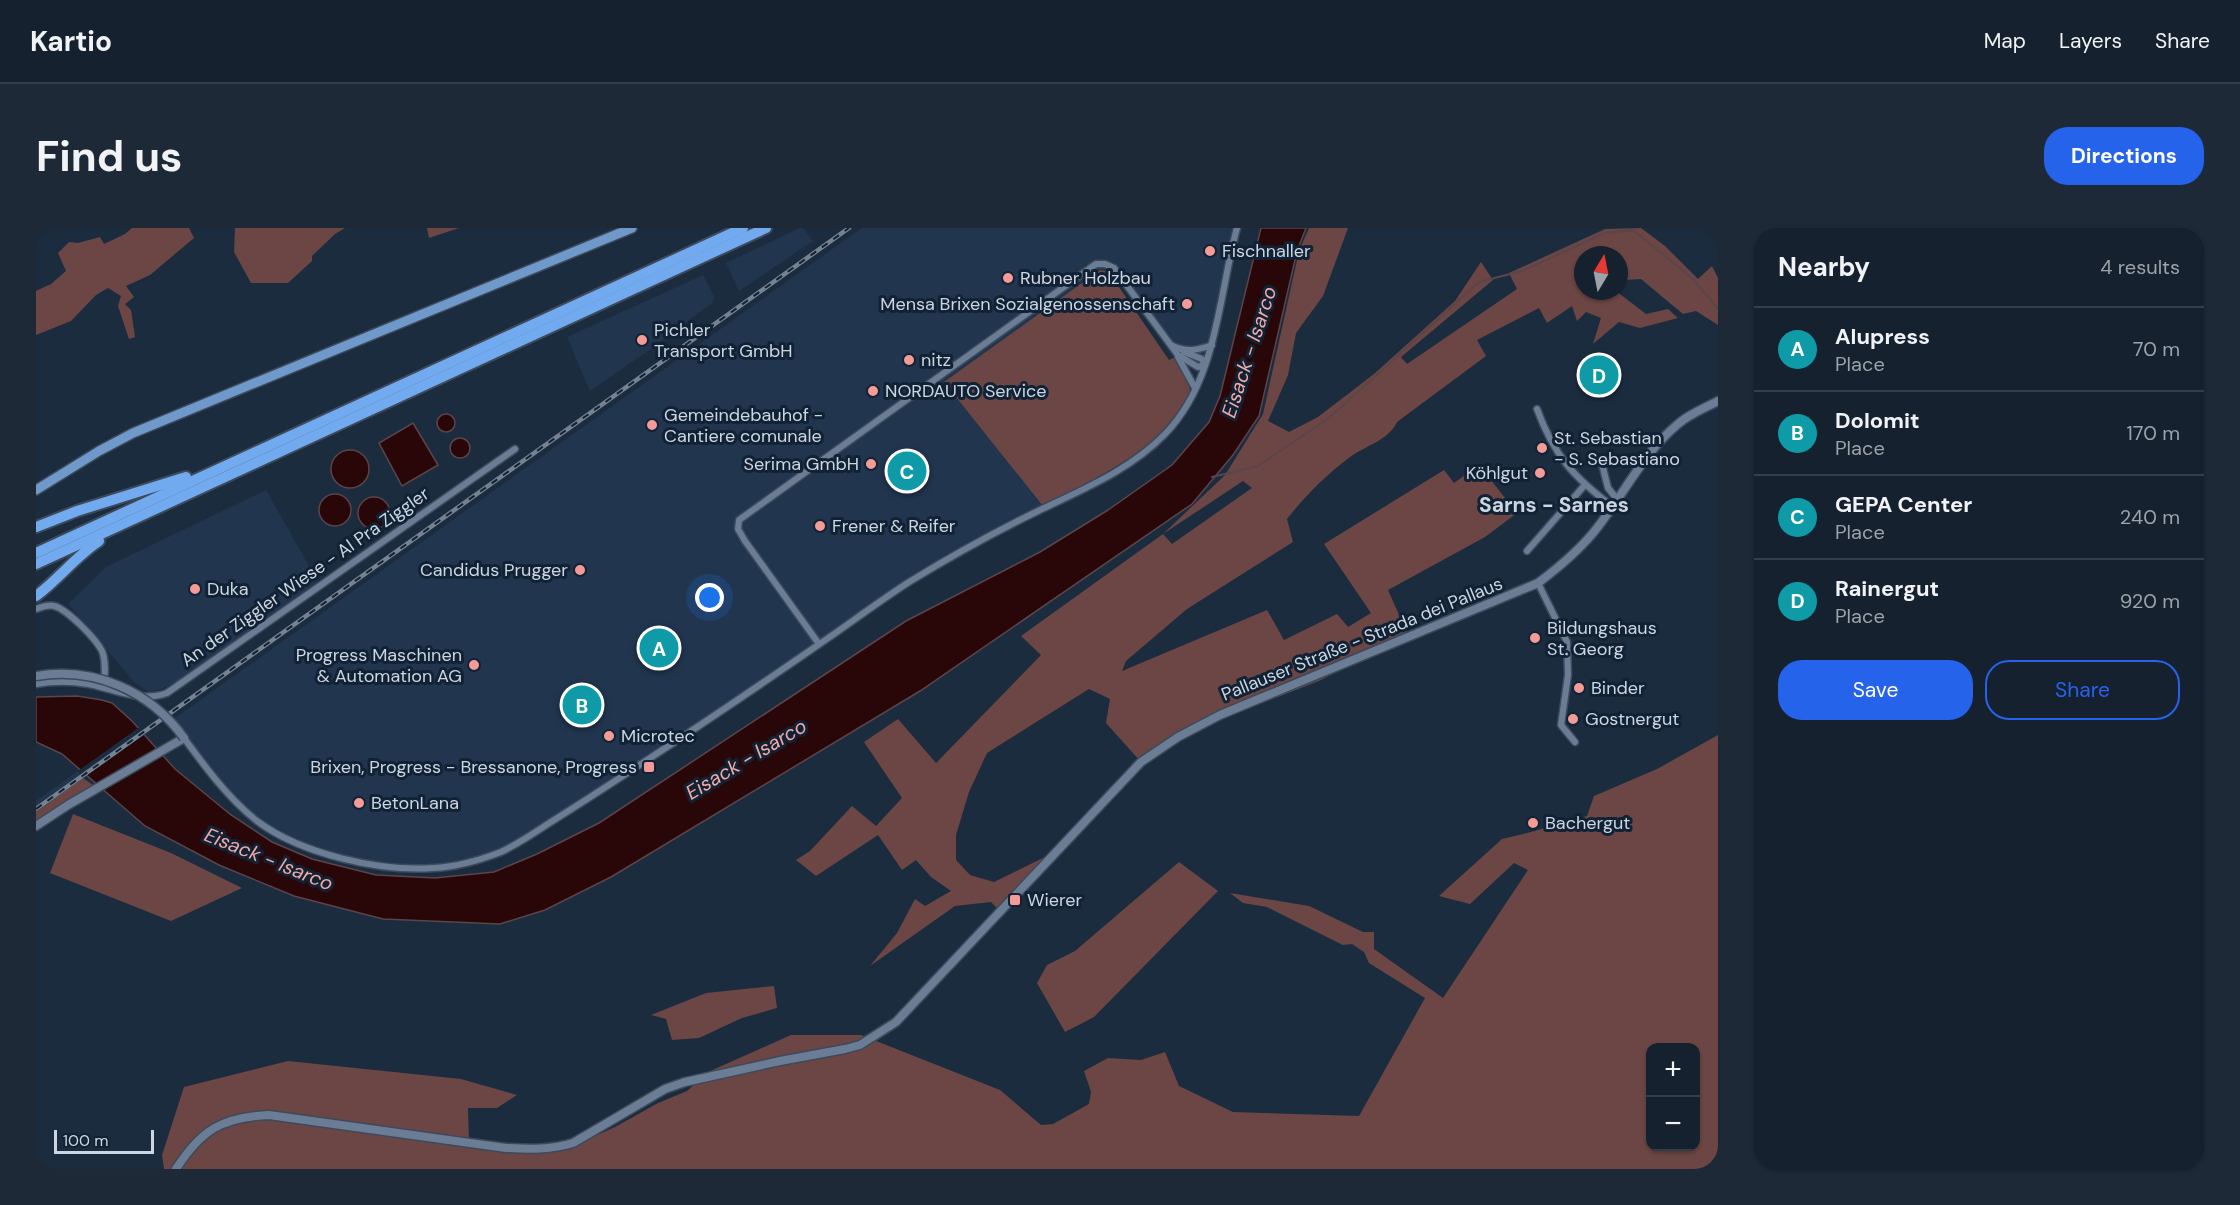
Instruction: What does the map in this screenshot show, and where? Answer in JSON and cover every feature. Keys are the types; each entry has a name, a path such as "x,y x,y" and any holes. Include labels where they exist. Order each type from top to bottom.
{"highway":[{"path":"36,553 743,228"},
{"path":"36,564 766,228"},
{"path":"38,527 76,511 221,468"},
{"path":"36,596 84,551 138,518"}],"main road":[{"path":"36,490 91,455 133,433 632,228"}],"street":[{"path":"36,676 74,674 103,679 140,696 161,711 218,782 245,811 260,823 292,840 338,856 382,866 411,869 437,868 500,852 533,834 672,744 909,582 1016,522 1112,474 1141,455 1166,433 1181,413 1205,365 1212,345 1237,228"},
{"path":"819,644 745,541 738,529 739,520 1096,264 1106,264 1114,268 1170,345 1180,353 1202,358 1205,365"},
{"path":"1180,353 1212,345"},
{"path":"1180,353 1195,388"},
{"name":"Pallauser Straße - Strada dei Pallaus","path":"176,1169 195,1142 207,1132 232,1119 268,1115 506,1148 539,1150 573,1143 665,1089 685,1082 860,1045 896,1022 1141,762 1178,737 1220,715 1538,583 1580,548 1666,433 1680,421 1717,402"},
{"path":"1537,409 1545,431 1555,445 1560,458 1584,486 1614,502"},
{"name":"An der Ziggler Wiese - Al Pra Ziggler","path":"36,684 69,682 104,687 142,697 154,697 167,693 515,449"},
{"path":"1601,460 1614,502"},
{"path":"1527,551 1584,486"},
{"path":"1538,583 1567,642 1568,675 1561,726 1575,742"},
{"path":"36,609 52,605 68,614 102,651 105,670 104,687"},
{"path":"36,826 184,738"}],"shaded area":[{"path":"132,228 189,228 194,238 150,275 126,286 134,297 125,304 131,310 135,337 129,339 118,306 121,296 108,288 96,295 71,321 36,335 36,291 51,284 66,271 58,253 69,242 78,243 100,237 104,244"},
{"path":"235,228 345,228 335,234 312,256 312,261 288,283 251,283 234,252"},
{"path":"427,228 459,228 429,238"},
{"path":"803,228 813,241 739,291 726,263"},
{"path":"862,228 1237,228 1212,345 1199,349 1170,345 1114,271 1100,270 944,382 1044,508 909,582 533,834 479,859 411,869 355,860 292,840 245,811 171,721"},
{"path":"1309,228 1348,228 1323,296 1296,333 1288,375 1268,421 1289,432 1318,417 1374,374 1455,301 1481,262 1493,280 1401,357 1407,364 1517,289 1509,273 1605,229 1641,228 1665,246 1698,279 1712,266 1718,278 1718,325 1696,311 1683,314 1641,279 1628,280 1628,246 1574,246 1574,300 1628,300 1646,314 1668,309 1678,318 1640,328 1619,322 1593,344 1601,318 1586,312 1577,321 1572,306 1547,323 1539,308 1477,340 1486,356 1397,422 1383,438 1341,464 1301,502 1287,519 1293,542 1187,609 1126,661 1122,671 1267,610 1284,640 1337,614 1348,627 1371,613 1324,544 1444,470 1454,483 1479,465 1517,513 1485,537 1388,590 1409,637 1384,647 1319,681 1211,723 1141,762 1106,723 1110,699 1089,689 987,753 969,792 956,835 956,860 970,875 994,882 1057,851 1012,898 1004,915 991,902 955,906 870,966 897,933 915,899 925,906 951,891 931,877 916,860 902,870 878,835 816,876 796,860 810,851 852,806 876,826 902,798 864,742 898,719 936,763 1041,655 1021,636 1163,534 1225,475 1263,414 1299,251","holes":["1243,481 1252,488 1172,544 1163,534"]},
{"path":"1100,270 1108,271 1169,360 1173,358 1184,369 1190,390 1180,410 1166,428 1148,444 1106,473 1042,505 944,382"},
{"path":"703,275 714,296 712,303 590,391 567,337"},
{"path":"266,490 318,582 179,682 150,693 135,683 68,604 106,567"},
{"path":"1718,735 1718,1169 164,1169 162,1155 184,1087 288,1061 461,1079 517,1095 497,1108 468,1108 469,1141 539,1148 577,1144 615,1127 658,1103 687,1091 708,1072 791,1035 861,1035 1000,1090 1041,1125 1053,1124 1089,1104 1091,1092 1084,1071 1108,1058 1141,1060 1165,1052 1179,1086 1233,1112 1359,1116 1425,998 1369,963 1364,952 1352,944 1343,945 1267,907 1243,903 1230,893 1309,906 1363,932 1374,932 1374,949 1443,998 1528,870 1514,863 1470,904 1439,896 1502,839 1587,816 1594,796 1657,769"},
{"path":"78,771 83,778 36,812 36,801"},
{"path":"83,778 96,787 36,826 36,812"},
{"path":"73,814 171,853 242,888 171,921 50,873"},
{"path":"1179,862 1218,891 1094,1017 1065,1032 1037,983 1047,965 1075,951"},
{"path":"774,986 777,1008 742,1018 699,1038 672,1040 666,1019 651,1015 706,993"}],"water":[{"name":"Eisack - Isarco","path":"1261,228 1306,228 1297,251 1259,416 1233,455 1192,504 920,691 611,877 545,910 500,924 383,919 294,896 219,865 145,826 62,754 36,742 36,697 77,696 112,703 132,721 175,769 231,815 272,842 312,859 376,875 435,878 494,872 537,854 599,823 906,621 1040,552 1108,510 1172,465 1209,422 1220,396"},
{"path":"442,414 450,414 455,419 453,430 442,432 437,427 437,419"},
{"path":"413,423 438,465 402,486 379,443"},
{"path":"460,438 467,441 470,448 467,455 460,458 453,455 450,448 453,441"},
{"path":"350,450 364,455 369,469 364,483 350,488 336,483 331,469 336,455"},
{"path":"335,494 346,499 351,510 346,521 335,526 324,521 319,510 324,499"},
{"path":"374,497 385,502 390,513 385,524 374,529 363,524 358,513 363,502"}],"pier":[{"path":"141,726 147,733 84,777 78,771"}],"waterway":[{"path":"1212,477 1258,466 1329,418 1479,282 1522,271 1605,233 1633,230 1693,279 1718,309"}],"railway":[{"path":"36,809 849,228"}],"place":[{"name":"Fischnaller","path":"1210,251"},
{"name":"Rubner Holzbau","path":"1008,278"},
{"name":"Mensa Brixen Sozialgenossenschaft","path":"1187,304"},
{"name":"Pichler Transport GmbH","path":"642,340"},
{"name":"nitz","path":"909,360"},
{"name":"Rainergut","path":"1599,375"},
{"name":"NORDAUTO Service","path":"873,391"},
{"name":"Gemeindebauhof - Cantiere comunale","path":"652,425"},
{"name":"St. Sebastian - S. Sebastiano","path":"1542,448"},
{"name":"Serima GmbH","path":"871,464"},
{"name":"GEPA Center","path":"907,471"},
{"name":"Köhlgut","path":"1540,473"},
{"name":"Frener & Reifer","path":"820,526"},
{"name":"Candidus Prugger","path":"580,570"},
{"name":"Duka","path":"195,589"},
{"name":"Bildungshaus St. Georg","path":"1535,638"},
{"name":"Alupress","path":"659,648"},
{"name":"Progress Maschinen & Automation AG","path":"474,665"},
{"name":"Binder","path":"1579,688"},
{"name":"Dolomit","path":"582,705"},
{"name":"Gostnergut","path":"1573,719"},
{"name":"Microtec","path":"609,736"},
{"name":"Brixen, Progress - Bressanone, Progress","path":"649,767"},
{"name":"BetonLana","path":"359,803"},
{"name":"Bachergut","path":"1533,823"},
{"name":"Wierer","path":"1015,900"}],"district":[{"name":"Sarns - Sarnes","path":"1554,505"}]}
